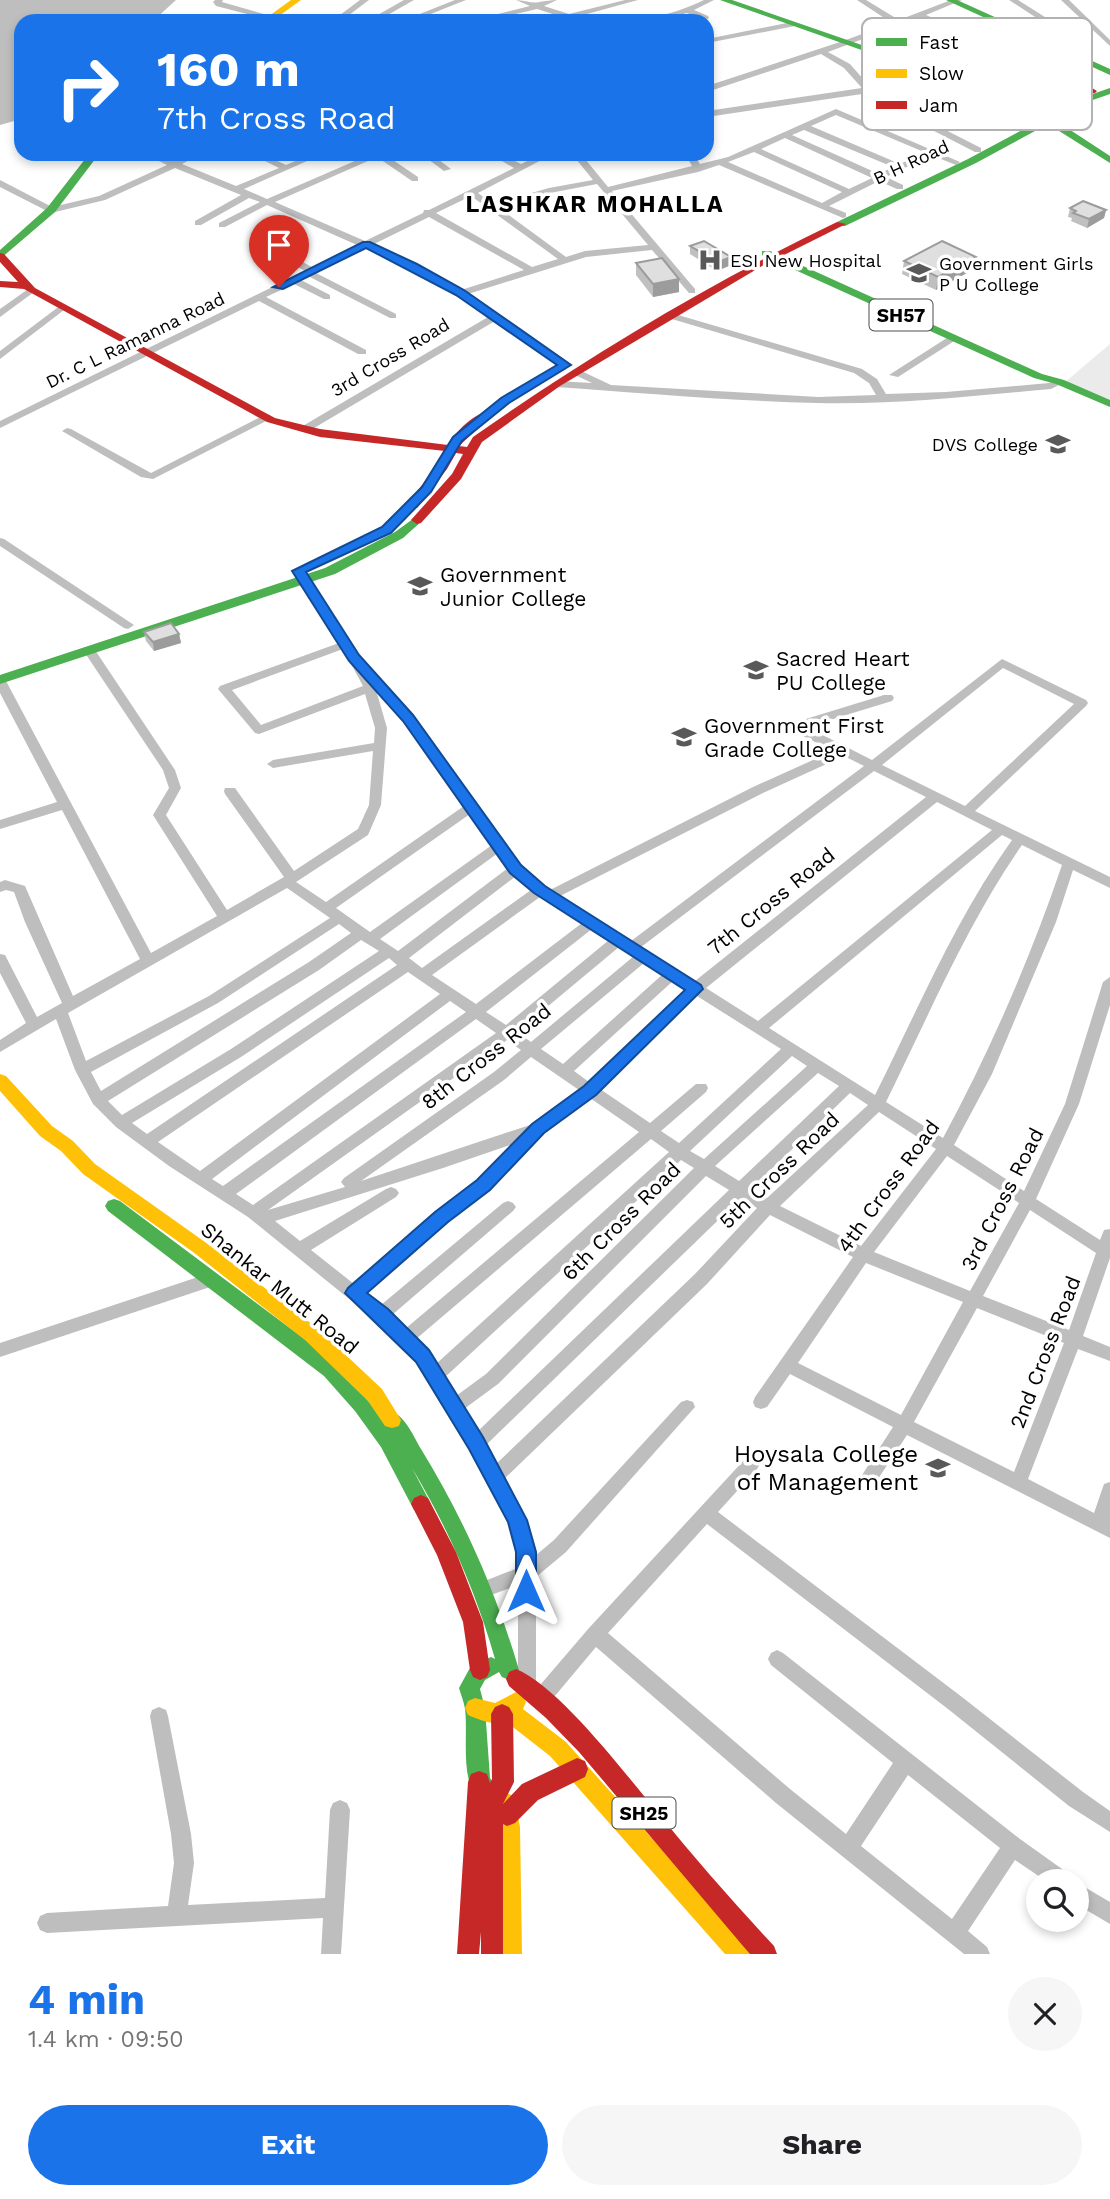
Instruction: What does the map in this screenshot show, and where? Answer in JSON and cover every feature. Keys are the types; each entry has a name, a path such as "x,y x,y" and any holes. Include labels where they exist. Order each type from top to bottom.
{"main road":[{"path":"280,14 297,0"},
{"path":"724,0 862,49"},
{"path":"954,1 991,18"},
{"path":"1092,64 1110,72"},
{"name":"B H Road","path":"1092,91 1110,85"},
{"path":"1092,99 1110,91"},
{"name":"B H Road","path":"769,254 843,215 1021,130"},
{"path":"0,667 128,625 302,575 330,570 399,535 429,509 457,476 477,440 501,420 555,384 571,368 659,307 972,161 1026,130"},
{"path":"1062,130 1110,160"},
{"path":"89,161 51,211 0,256 28,288 266,417 305,429 472,451"},
{"path":"0,681 302,575 386,530 427,489 457,439 481,419 668,316 769,254"},
{"name":"SH57","path":"769,254 1050,381 1110,404"},
{"path":"0,284 28,288"},
{"name":"SH57","path":"1050,381 1110,412"},
{"name":"Shankar Mutt Road","path":"0,1080 46,1131 67,1146 89,1169 199,1247 311,1334 375,1395 410,1446 446,1512 524,1684 519,1690 516,1702 505,1712 503,1782 497,1807"},
{"name":"Shankar Mutt Road","path":"46,1131 55,1152 77,1175 210,1280 242,1301 331,1370 362,1405 399,1459 452,1564 473,1622 480,1670 472,1677 468,1688 469,1699 475,1708 479,1782 468,1954"},
{"path":"362,1405 375,1395"},
{"path":"480,1670 495,1666 524,1684"},
{"name":"SH25","path":"524,1684 599,1759 715,1900 766,1954"},
{"name":"SH25","path":"475,1708 488,1715 505,1712 558,1749 740,1954"},
{"path":"497,1807 577,1769"},
{"path":"479,1782 497,1807 511,1954"},
{"path":"492,1954 497,1807"}],"street":[{"path":"219,0 219,4 253,14"},
{"path":"346,14 365,0"},
{"path":"384,14 410,0"},
{"path":"425,14 462,0"},
{"path":"520,0 560,14"},
{"path":"502,14 553,0"},
{"path":"580,14 634,0"},
{"path":"672,14 710,0"},
{"path":"1013,0 1042,18"},
{"path":"1065,0 1083,18"},
{"path":"866,1 891,18"},
{"path":"911,18 954,1"},
{"path":"688,10 696,14"},
{"path":"919,15 926,18"},
{"path":"714,40 792,24"},
{"path":"1092,26 1110,44"},
{"path":"714,87 862,37"},
{"path":"821,51 847,66 862,86"},
{"path":"714,113 862,89"},
{"path":"606,190 720,162 836,112 862,123"},
{"path":"805,127 901,167"},
{"path":"878,130 956,162"},
{"path":"941,130 978,150"},
{"path":"786,135 900,187"},
{"path":"754,149 849,192"},
{"path":"822,206 930,152"},
{"path":"168,161 413,266 460,293 571,368 609,388"},
{"path":"0,183 51,211 102,198 182,161"},
{"path":"270,161 286,168"},
{"path":"237,189 302,161"},
{"path":"222,225 267,202 362,161"},
{"path":"388,161 415,179"},
{"path":"435,161 447,169"},
{"path":"508,161 521,168"},
{"name":"Dr. C L Ramanna Road","path":"0,425 534,161"},
{"path":"582,161 692,291"},
{"path":"693,161 698,169"},
{"path":"720,162 843,215"},
{"path":"493,207 549,191 599,181"},
{"path":"471,192 563,259"},
{"path":"198,223 249,194"},
{"path":"427,212 532,271"},
{"path":"253,239 393,316"},
{"path":"460,293 563,259 585,254 655,247"},
{"path":"294,280 327,298"},
{"path":"0,314 28,288"},
{"path":"258,298 362,352"},
{"path":"0,356 61,308"},
{"path":"668,316 858,371 873,381 883,398"},
{"name":"3rd Cross Road","path":"305,429 495,317"},
{"path":"894,375 954,338"},
{"path":"555,384 818,400 883,398 1050,381"},
{"path":"67,431 145,475 153,476 266,417"},
{"path":"0,541 128,625"},
{"path":"0,1048 34,1025 289,880 363,832 375,805 382,728 370,688 302,575"},
{"path":"345,644 224,689 259,730 370,688"},
{"path":"89,650 169,770 175,788 159,814 225,916"},
{"path":"354,658 408,718 516,869 545,893 849,1084 1027,1202 1107,1243"},
{"name":"8th Cross Road","path":"349,1182 499,1076 530,1049 631,948 874,765 1002,663 1082,703 967,811"},
{"path":"0,681 148,961"},
{"path":"888,698 800,725 803,731 1110,883"},
{"path":"273,764 381,746"},
{"path":"422,975 545,893 844,751"},
{"path":"230,791 289,880 398,959 705,1168 768,1207 864,1254 1110,1354"},
{"name":"7th Cross Road","path":"354,1293 441,1217 484,1185 538,1129 590,1090 695,989 936,796"},
{"path":"0,825 65,804"},
{"path":"325,908 471,807"},
{"path":"759,1028 1000,830"},
{"name":"5th Cross Road","path":"495,1477 701,1279 768,1207 878,1104 922,1020 963,931 1001,864 1020,838"},
{"path":"98,1100 365,936 499,846"},
{"name":"4th Cross Road","path":"761,1402 864,1254 945,1148 985,1074 1049,922 1069,863"},
{"path":"147,1142 398,959 516,869"},
{"path":"0,887 5,885 20,889 65,1008 82,1070 98,1100 121,1123 299,1248 381,1314 422,1356 476,1443 517,1520 526,1552 527,1573 524,1684"},
{"path":"82,1070 124,1050 207,1001 298,947 339,918"},
{"path":"224,1194 476,1012 591,923"},
{"path":"257,1216 506,1033 631,948"},
{"path":"121,1123 236,1052 398,959"},
{"path":"1,962 34,1025"},
{"path":"563,1072 672,974"},
{"name":"3rd Cross Road","path":"870,1478 905,1423 975,1300 1027,1202 1072,1104 1110,982"},
{"path":"200,1179 449,994"},
{"path":"435,1376 791,1049"},
{"name":"6th Cross Road","path":"454,1407 492,1379 705,1168 817,1065"},
{"path":"476,1443 849,1084"},
{"path":"405,1339 701,1088"},
{"path":"257,1216 443,1162 538,1129"},
{"path":"299,1248 391,1193"},
{"path":"381,1314 508,1207"},
{"name":"2nd Cross Road","path":"1018,1483 1074,1339 1107,1243"},
{"path":"0,1350 210,1280"},
{"path":"787,1365 1104,1527 1110,1490"},
{"path":"483,1590 527,1573 569,1537 687,1407"},
{"path":"524,1684 596,1634 751,1464"},
{"path":"706,1513 945,1695 1076,1799 1110,1822"},
{"path":"596,1634 783,1796 979,1954"},
{"path":"776,1659 1045,1869"},
{"path":"159,1716 184,1863 177,1916"},
{"path":"848,1848 905,1762"},
{"path":"331,1954 340,1810"},
{"path":"955,1933 1013,1846"},
{"path":"1089,1900 1110,1914"},
{"path":"47,1923 335,1907"}],"shaded area":[{"path":"0,0 176,0 161,14 14,14 14,121 0,125"},
{"path":"1110,344 1110,403 1064,383"}],"building":[{"path":"1083,201 1106,210 1089,219 1073,213 1076,211 1070,208"},
{"path":"704,241 731,257 718,262 690,246"},
{"path":"942,241 976,257 938,277 904,261"},
{"path":"662,258 679,279 653,284 636,263"},
{"path":"171,623 179,634 153,642 144,632"}],"traffic: fast":[{"path":"724,0 862,48"},
{"path":"950,0 990,18"},
{"path":"1092,64 1110,72"},
{"path":"1092,97 1110,91"},
{"path":"841,224 1030,130"},
{"path":"1064,130 1110,160"},
{"path":"0,256 51,210 89,161"},
{"path":"766,253 1038,376 1060,382 1110,404"},
{"path":"0,680 330,571 399,535 417,520"},
{"path":"114,1206 331,1370 362,1405 388,1441 421,1504"},
{"path":"392,1420 429,1478 461,1540 488,1604 509,1670"},
{"path":"491,1667 478,1673 469,1688 475,1708 479,1782 492,1799"}],"traffic: slow":[{"path":"276,14 297,0"},
{"path":"0,1080 46,1131 67,1146 89,1169 199,1247 311,1334 375,1395 392,1420"},
{"path":"475,1708 497,1714 516,1702"},
{"path":"508,1710 558,1749 740,1954"},
{"path":"506,1804 509,1827 511,1954"}],"traffic: jam":[{"path":"417,520 457,476 477,440 556,384 758,264 841,224"},
{"path":"0,256 31,290 271,420 320,433 472,451"},
{"path":"0,284 25,286"},
{"path":"413,505 443,466 457,439 487,414"},
{"path":"421,1504 446,1552 473,1622 480,1670"},
{"path":"516,1679 553,1710 587,1745 706,1888 766,1954"},
{"path":"492,1954 492,1799 503,1782 502,1714"},
{"path":"507,1815 530,1792 577,1769"},
{"path":"468,1954 479,1782"}],"place":[{"name":"ESI New Hospital","path":"710,260"},
{"name":"Government Girls P U College","path":"919,273"},
{"name":"DVS College","path":"1058,444"},
{"name":"Government Junior College","path":"420,586"},
{"name":"Sacred Heart PU College","path":"756,670"},
{"name":"Government First Grade College","path":"684,737"},
{"name":"Hoysala College of Management","path":"938,1468"}],"district":[{"name":"LASHKAR MOHALLA","path":"595,204"}],"route":[{"path":"279,287 366,244 413,266 460,293 565,365 505,401 457,439 427,489 386,530 298,571 354,658 408,718 516,869 540,890 695,989 590,1090 538,1129 484,1185 441,1217 354,1293 381,1314 422,1356 476,1443 517,1520 526,1552 526,1591"}]}
